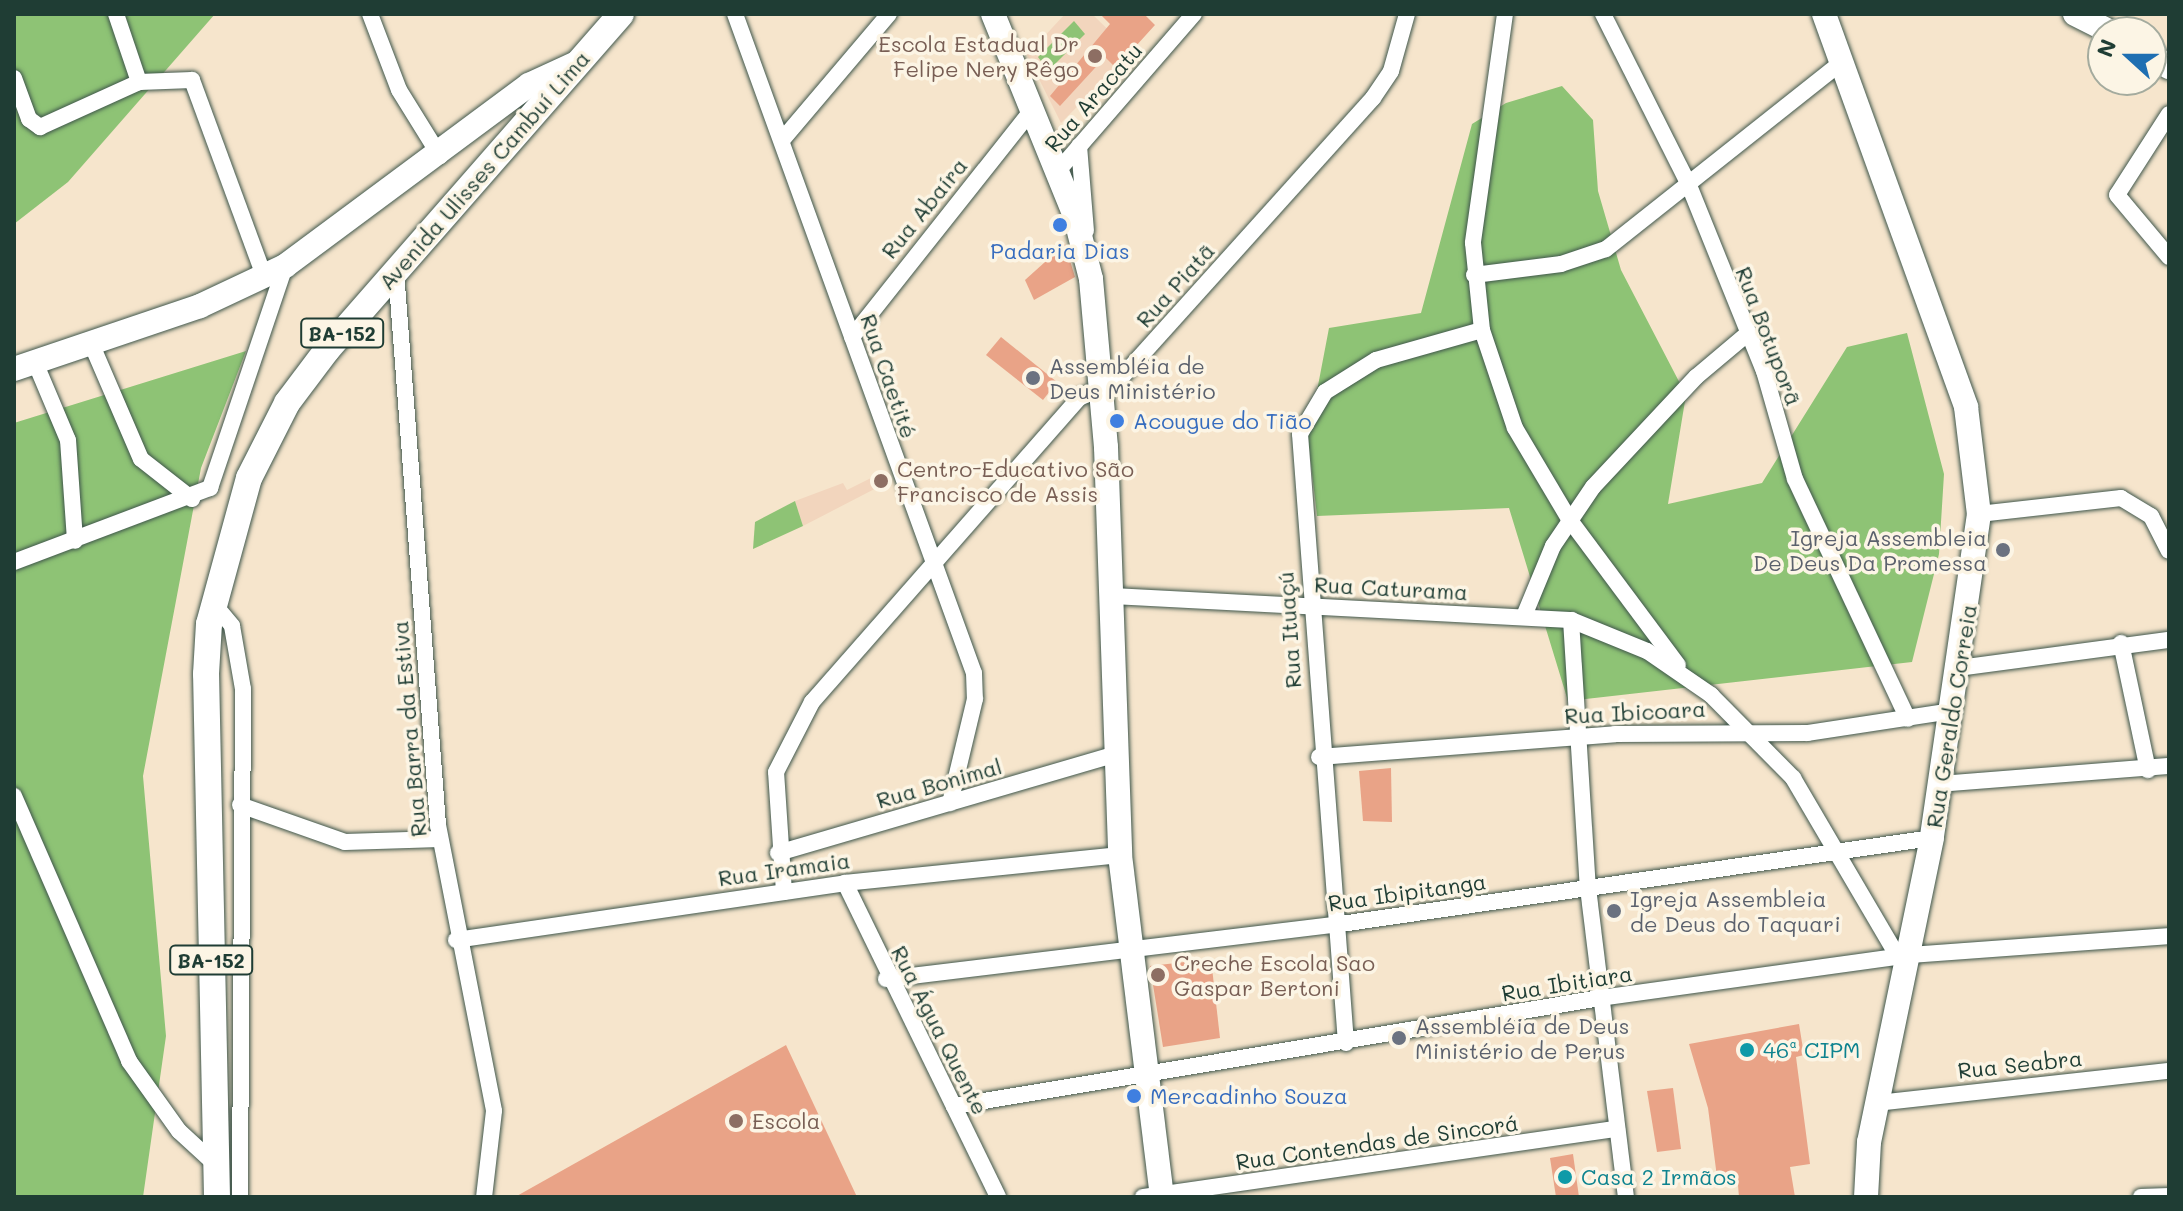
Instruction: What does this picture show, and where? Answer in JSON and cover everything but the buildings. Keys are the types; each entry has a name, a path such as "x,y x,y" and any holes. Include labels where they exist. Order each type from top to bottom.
{"main road":[{"name":"Avenida Ulisses Cambuí Lima","path":"216,1165 207,722 213,603 266,440 327,350 621,14"},
{"name":"BA-152","path":"216,1165 217,1197"}],"street":[{"path":"116,14 139,82"},
{"path":"370,14 399,90 440,156"},
{"name":"Rua Caetité","path":"735,14 783,139 930,560 974,673 950,803"},
{"path":"783,139 889,14"},
{"path":"993,14 1084,244"},
{"name":"Rua Aracatu","path":"1057,172 1194,14"},
{"name":"Rua Piatã","path":"778,853 775,786 786,742 930,560 1079,398 1102,390 1120,379 1373,98 1391,71 1407,14"},
{"path":"1505,14 1480,174 1474,275 1482,330 1515,428 1569,519 1680,668 1749,728 1841,851 1905,956"},
{"name":"Rua Botuporã","path":"1603,14 1688,183 1747,334 1795,479 1908,719"},
{"name":"Rua Geraldo Correia","path":"1824,14 1966,407 1979,514 1932,838 1905,956 1877,1103 1866,1197"},
{"path":"1474,275 1561,264 1606,249 1843,61"},
{"path":"75,541 68,440 24,366 274,271 440,156 529,85 579,62"},
{"path":"14,78 29,119 40,127 139,82 180,77 196,83 274,271 248,360 228,448 210,488 192,499 14,562"},
{"name":"Rua Abaíra","path":"852,337 1033,109"},
{"path":"2169,114 2117,195 2169,257"},
{"path":"1079,146 1084,244 1102,390 1111,596 1113,755 1120,855 1151,1073 1156,1196"},
{"name":"Rua Barra da Estiva","path":"396,271 440,839 456,940 494,1111 484,1197"},
{"name":"Rua Ituaçú","path":"1346,1043 1319,757 1299,447 1311,406 1376,360 1482,330"},
{"path":"1524,616 1569,519 1696,377 1747,334"},
{"path":"91,343 141,459 192,499"},
{"path":"1979,514 2121,498 2151,516 2169,551"},
{"name":"Rua Caturama","path":"1111,596 1571,620 1680,668"},
{"path":"213,603 238,647 240,1197"},
{"path":"1571,620 1574,736 1588,888 1626,1197"},
{"path":"1958,668 2121,643 2169,640"},
{"path":"2121,643 2148,770"},
{"name":"Rua Ibicoara","path":"1319,757 1574,736 1749,728 1808,733 1951,711"},
{"name":"Rua Bonimal","path":"778,853 1113,755"},
{"path":"1939,784 2169,766"},
{"path":"14,796 129,1061 179,1131 216,1165"},
{"path":"240,805 345,842 440,839"},
{"name":"Rua Ibipitanga","path":"886,979 1334,925 1932,838"},
{"path":"778,853 784,892"},
{"name":"Rua Iramaia","path":"456,940 845,883 1120,855"},
{"name":"Rua Água Quente","path":"845,883 886,979 954,1106 998,1197"},
{"name":"Rua Ibitiara","path":"954,1106 1346,1043 1600,998 1905,956 2169,936"},
{"name":"Rua Seabra","path":"1877,1103 2169,1071"},
{"name":"Rua Contendas de Sincorá","path":"1156,1196 1617,1129"},
{"path":"2141,1197 2169,1196"}],"shaded area":[{"path":"1065,14 1092,14 1131,52 1061,123 1027,55"},
{"path":"885,471 890,481 803,526 795,501 843,483 847,490"}],"green space":[{"path":"14,14 215,14 68,182 14,224"},
{"path":"1074,21 1085,34 1048,71 1038,57"},
{"path":"1562,86 1593,120 1598,191 1621,270 1686,395 1668,504 1762,483 1847,347 1907,333 1944,474 1939,554 1912,662 1568,701 1509,508 1317,516 1308,438 1329,328 1421,313 1472,124 1506,103"},
{"path":"246,351 201,468 143,776 166,1036 143,1197 14,1197 14,423"},
{"path":"795,501 803,526 753,549 755,522"}],"place":[{"name":"Escola Estadual Dr Felipe Nery Rêgo","path":"1095,56"},
{"name":"Padaria Dias","path":"1060,225"},
{"name":"Assembléia de Deus Ministério","path":"1033,378"},
{"name":"Acougue do Tião","path":"1117,421"},
{"name":"Centro-Educativo São Francisco de Assis","path":"881,481"},
{"name":"Igreja Assembleia De Deus Da Promessa","path":"2003,550"},
{"name":"Igreja Assembleia de Deus do Taquari","path":"1614,911"},
{"name":"Creche Escola Sao Gaspar Bertoni","path":"1158,975"},
{"name":"Assembléia de Deus Ministério de Perus","path":"1399,1038"},
{"name":"46ª CIPM","path":"1747,1050"},
{"name":"Mercadinho Souza","path":"1134,1096"},
{"name":"Escola","path":"736,1121"},
{"name":"Casa 2 Irmãos","path":"1565,1177"}]}
